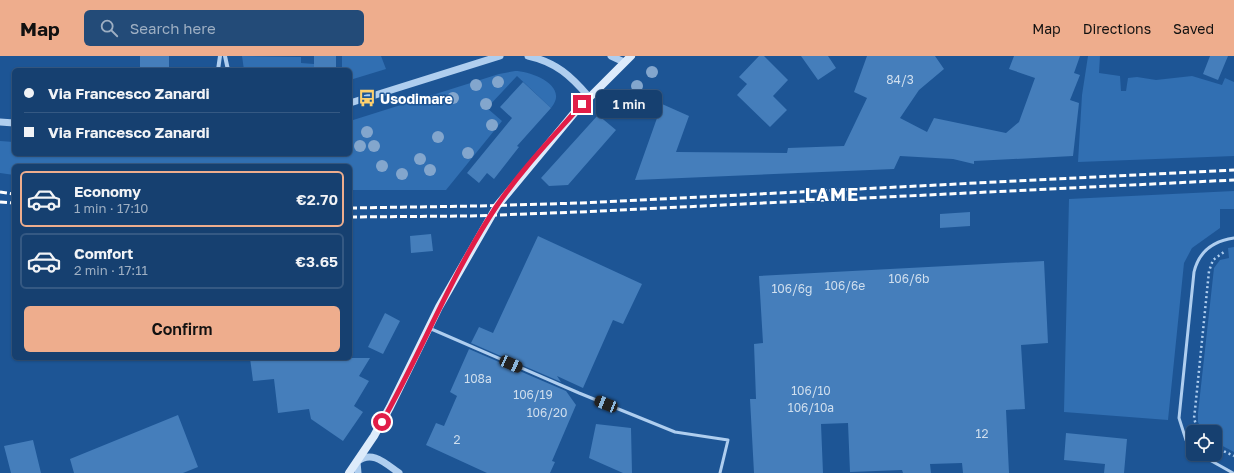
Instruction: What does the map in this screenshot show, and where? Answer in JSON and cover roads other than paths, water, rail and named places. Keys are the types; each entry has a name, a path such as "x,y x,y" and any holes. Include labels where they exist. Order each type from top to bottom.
{"main road":[{"path":"349,473 390,407 462,266 497,206 530,164 589,97 631,56"}],"street":[{"path":"218,68 220,56"},
{"path":"225,56 228,68"},
{"path":"352,102 500,56"},
{"path":"528,56 545,60 559,67 571,76 589,97"},
{"path":"611,56 624,62"},
{"path":"0,122 12,123"},
{"path":"358,473 357,462 363,458 374,457 399,473"}],"lane":[{"path":"1186,440 1179,418 1196,262 1204,251 1221,240 1234,238"},
{"path":"429,328 579,393 675,432 728,440 720,473"},
{"path":"1211,461 1233,473"}],"railway":[{"path":"352,208 581,203 1234,170"},
{"path":"352,217 471,216 580,212 1234,180"},
{"path":"0,192 12,194"},
{"path":"0,202 12,203"}],"place":[{"name":"Usodimare","path":"367,98"}],"district":[{"name":"LAME","path":"832,194"}]}
